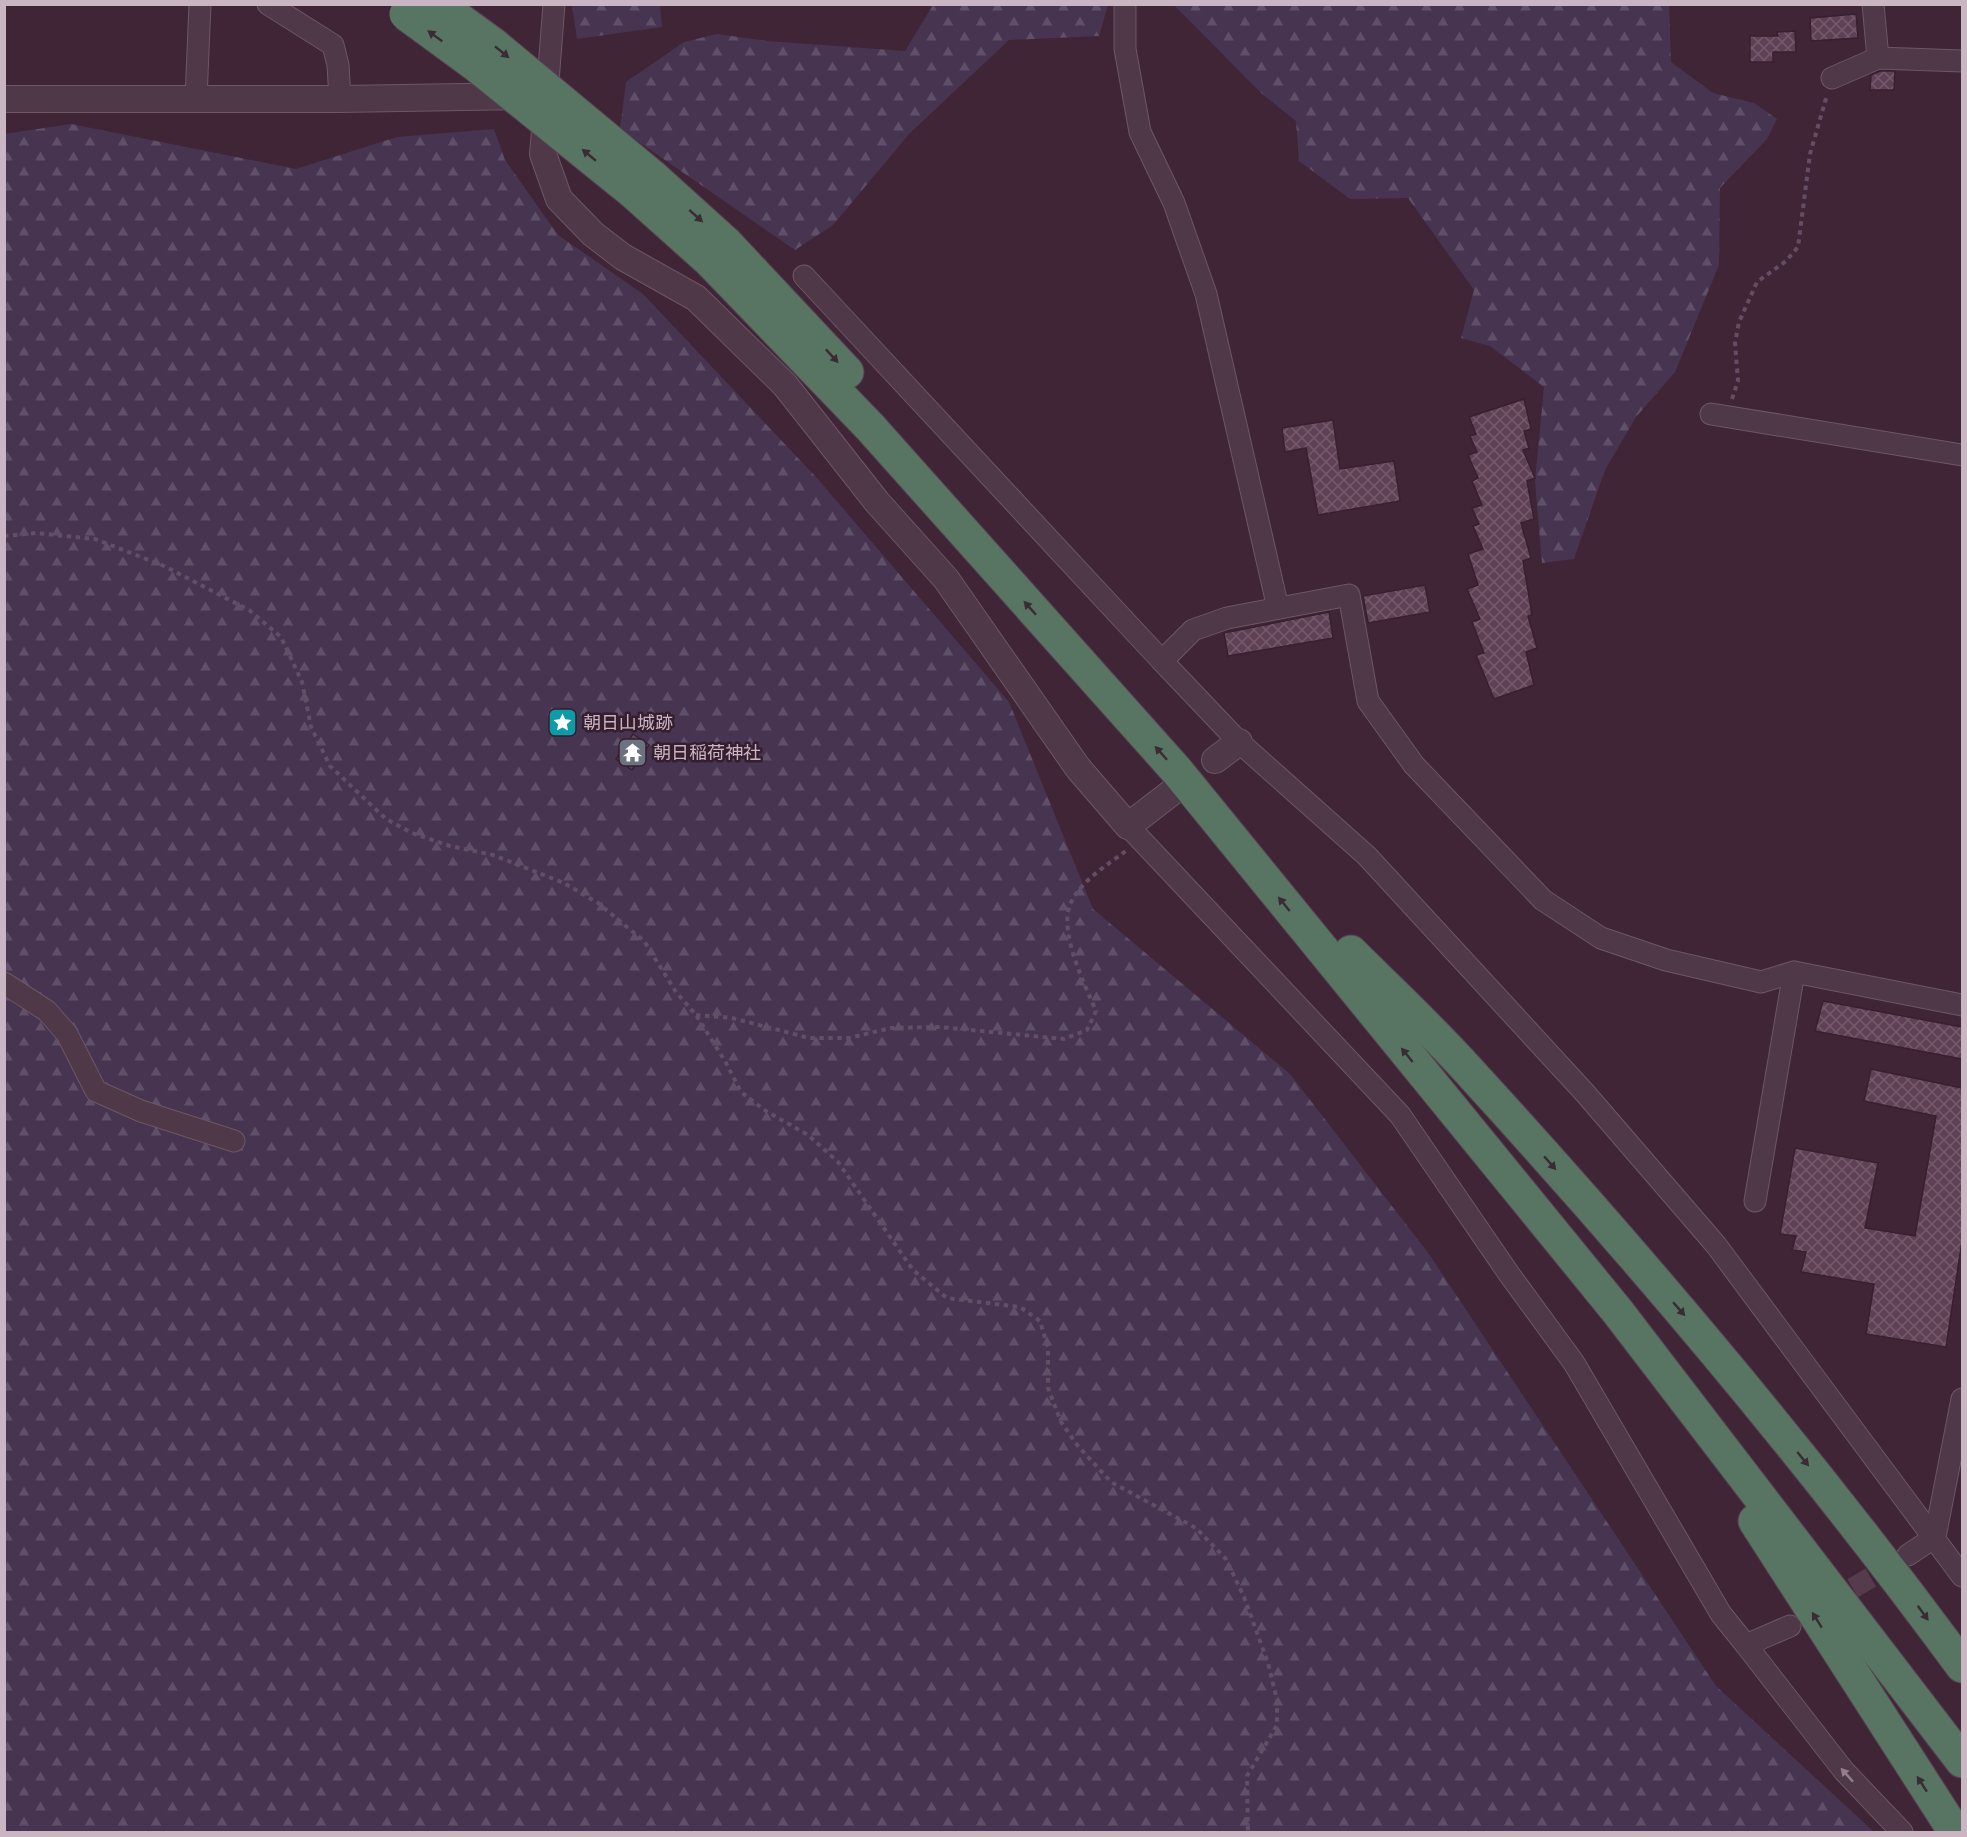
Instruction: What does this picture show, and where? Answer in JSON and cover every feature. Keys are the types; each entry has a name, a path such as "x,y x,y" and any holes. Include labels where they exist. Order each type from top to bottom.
{"highway":[{"path":"438,4 493,44 644,185 710,261 870,428 1177,771 1598,1287 1962,1761"},
{"path":"398,9 726,243 886,414 1200,764 1635,1300 1962,1728"},
{"path":"1352,952 1467,1068 1724,1361 1885,1562 1962,1666"},
{"path":"1598,1287 1758,1527 1955,1833"}],"street":[{"path":"196,99 200,4"},
{"path":"268,4 333,45 338,65 340,99"},
{"path":"555,4 543,154 559,198 593,234 623,257 696,298 785,384 877,502 946,579 1078,768 1135,833 1400,1115 1509,1274 1574,1363 1720,1614 1844,1771 1902,1833"},
{"path":"1125,4 1125,49 1140,132 1174,203 1206,294 1278,608"},
{"path":"1873,4 1878,58"},
{"path":"1832,78 1878,58 1962,61"},
{"path":"4,99 340,99 547,95"},
{"path":"804,276 1239,742 1367,856 1585,1093 1716,1245 1962,1576"},
{"path":"1719,415 1962,455"},
{"path":"1162,661 1193,630 1227,618 1349,595 1368,701 1414,765 1543,900 1600,938 1665,960 1761,982 1794,972 1962,1005"},
{"path":"1215,760 1239,742"},
{"path":"1135,833 1176,789"},
{"path":"1755,1201 1794,972"},
{"path":"4,983 47,1011 61,1026 96,1091 141,1111 234,1141"},
{"path":"1908,1555 1935,1537 1962,1400"},
{"path":"1746,1645 1790,1626"}],"path":[{"path":"1719,415 1738,381 1736,344 1739,322 1757,282 1786,261 1798,246 1810,154 1832,78"},
{"path":"4,536 36,533 95,539 164,566 249,610 281,637 302,682 311,727 330,766 386,819 412,833 493,855 564,883 598,903 644,941 676,992 696,1015 725,1061 741,1092 766,1111 808,1135 838,1162 913,1270 947,1298 1020,1307 1040,1322 1048,1348 1048,1388 1061,1422 1078,1446 1111,1482 1196,1528 1226,1559 1244,1596 1268,1663 1276,1700 1276,1725 1247,1776 1248,1833"},
{"path":"696,1015 732,1018 809,1038 849,1038 891,1028 940,1027 1064,1039 1088,1030 1096,1011 1068,934 1070,906 1088,882 1135,833"}],"green space":[{"path":"572,5 660,5 662,27 577,39"},
{"path":"933,5 1108,5 1099,36 1009,40 909,134 833,225 795,250 620,129 626,82 684,42 717,34 767,41 905,51"},
{"path":"1174,5 1669,5 1671,62 1713,93 1754,103 1777,119 1767,139 1720,188 1719,265 1675,372 1636,417 1605,470 1574,559 1542,563 1535,481 1544,387 1490,346 1461,338 1474,290 1408,198 1350,199 1299,161 1296,121 1261,93"},
{"path":"71,124 296,169 397,137 494,129 505,160 558,235 643,294 816,477 1009,702 1093,909 1290,1074 1429,1254 1716,1686 1874,1832 5,1832 4,134"}],"building":[{"path":"1856,14 1858,38 1811,41 1810,18"},
{"path":"1795,31 1796,52 1773,52 1773,62 1750,62 1750,36 1778,36 1777,32"},
{"path":"1880,71 1895,71 1894,90 1870,90 1871,75"},
{"path":"1524,399 1531,429 1524,431 1529,448 1523,450 1535,478 1527,481 1534,519 1521,523 1531,558 1523,561 1532,615 1528,616 1537,648 1526,652 1534,685 1494,699 1476,655 1484,653 1472,622 1480,619 1467,589 1478,585 1468,554 1483,549 1473,526 1479,524 1472,508 1482,505 1472,481 1478,478 1468,455 1477,452 1470,436 1476,434 1469,417"},
{"path":"1333,420 1340,469 1394,461 1400,501 1318,515 1306,448 1285,452 1282,428"},
{"path":"1425,585 1430,612 1368,623 1363,596"},
{"path":"1329,612 1333,638 1228,656 1224,633"},
{"name":"朝日稲荷神社","path":"633,734 649,745 632,770 616,759"},
{"path":"1823,1001 1962,1027 1962,1059 1815,1031"},
{"path":"1871,1069 1962,1088 1962,1241 1946,1347 1866,1334 1874,1284 1801,1272 1806,1252 1792,1250 1796,1236 1780,1234 1795,1148 1878,1163 1865,1228 1915,1236 1936,1116 1864,1101"}],"tunnel":[{"path":"1826,1604 1897,1562"}],"place":[{"name":"朝日山城跡","path":"562,722"},
{"name":"朝日稲荷神社","path":"632,752"}]}
